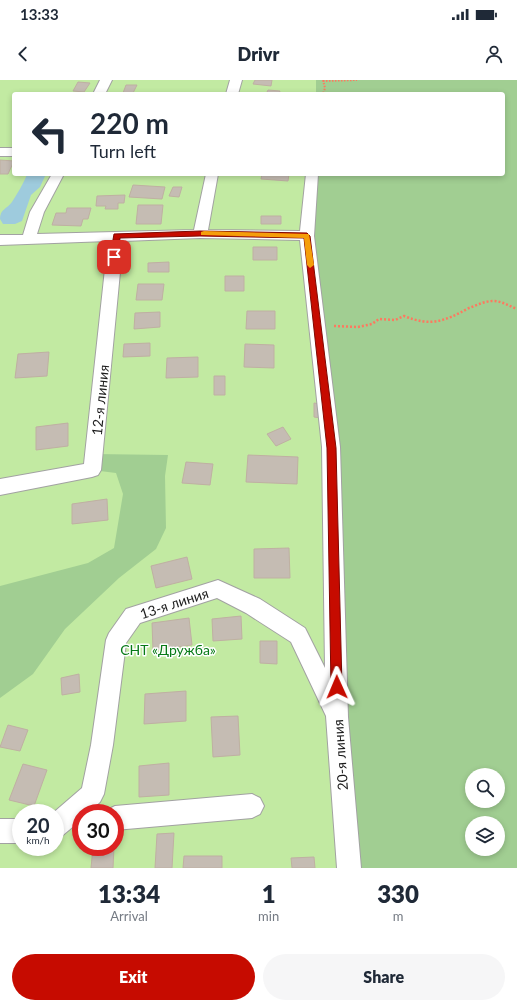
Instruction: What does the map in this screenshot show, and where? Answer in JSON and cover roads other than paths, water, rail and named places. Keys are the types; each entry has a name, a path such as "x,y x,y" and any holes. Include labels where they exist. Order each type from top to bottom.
{"street":[{"path":"100,92 106,80"},
{"path":"233,92 236,80"},
{"path":"0,152 12,152"},
{"path":"29,239 37,212 57,176"},
{"path":"200,234 212,176"},
{"name":"20-я линия","path":"312,176 307,236 331,448 338,717 348,868"},
{"path":"0,240 200,234 307,236"},
{"name":"12-я линия","path":"0,487 92,470 116,236"},
{"name":"13-я линия","path":"65,823 92,794 102,745 116,640 133,616 218,589 253,606 298,635 338,717"},
{"path":"124,817 252,806"},
{"path":"0,831 12,831"}],"water":[{"path":"26,176 45,176 40,187 31,195 22,221 15,224 3,224 0,219 1,213 12,202"}],"park label":[{"name":"СНТ «Дружба»","path":"168,649"}]}
